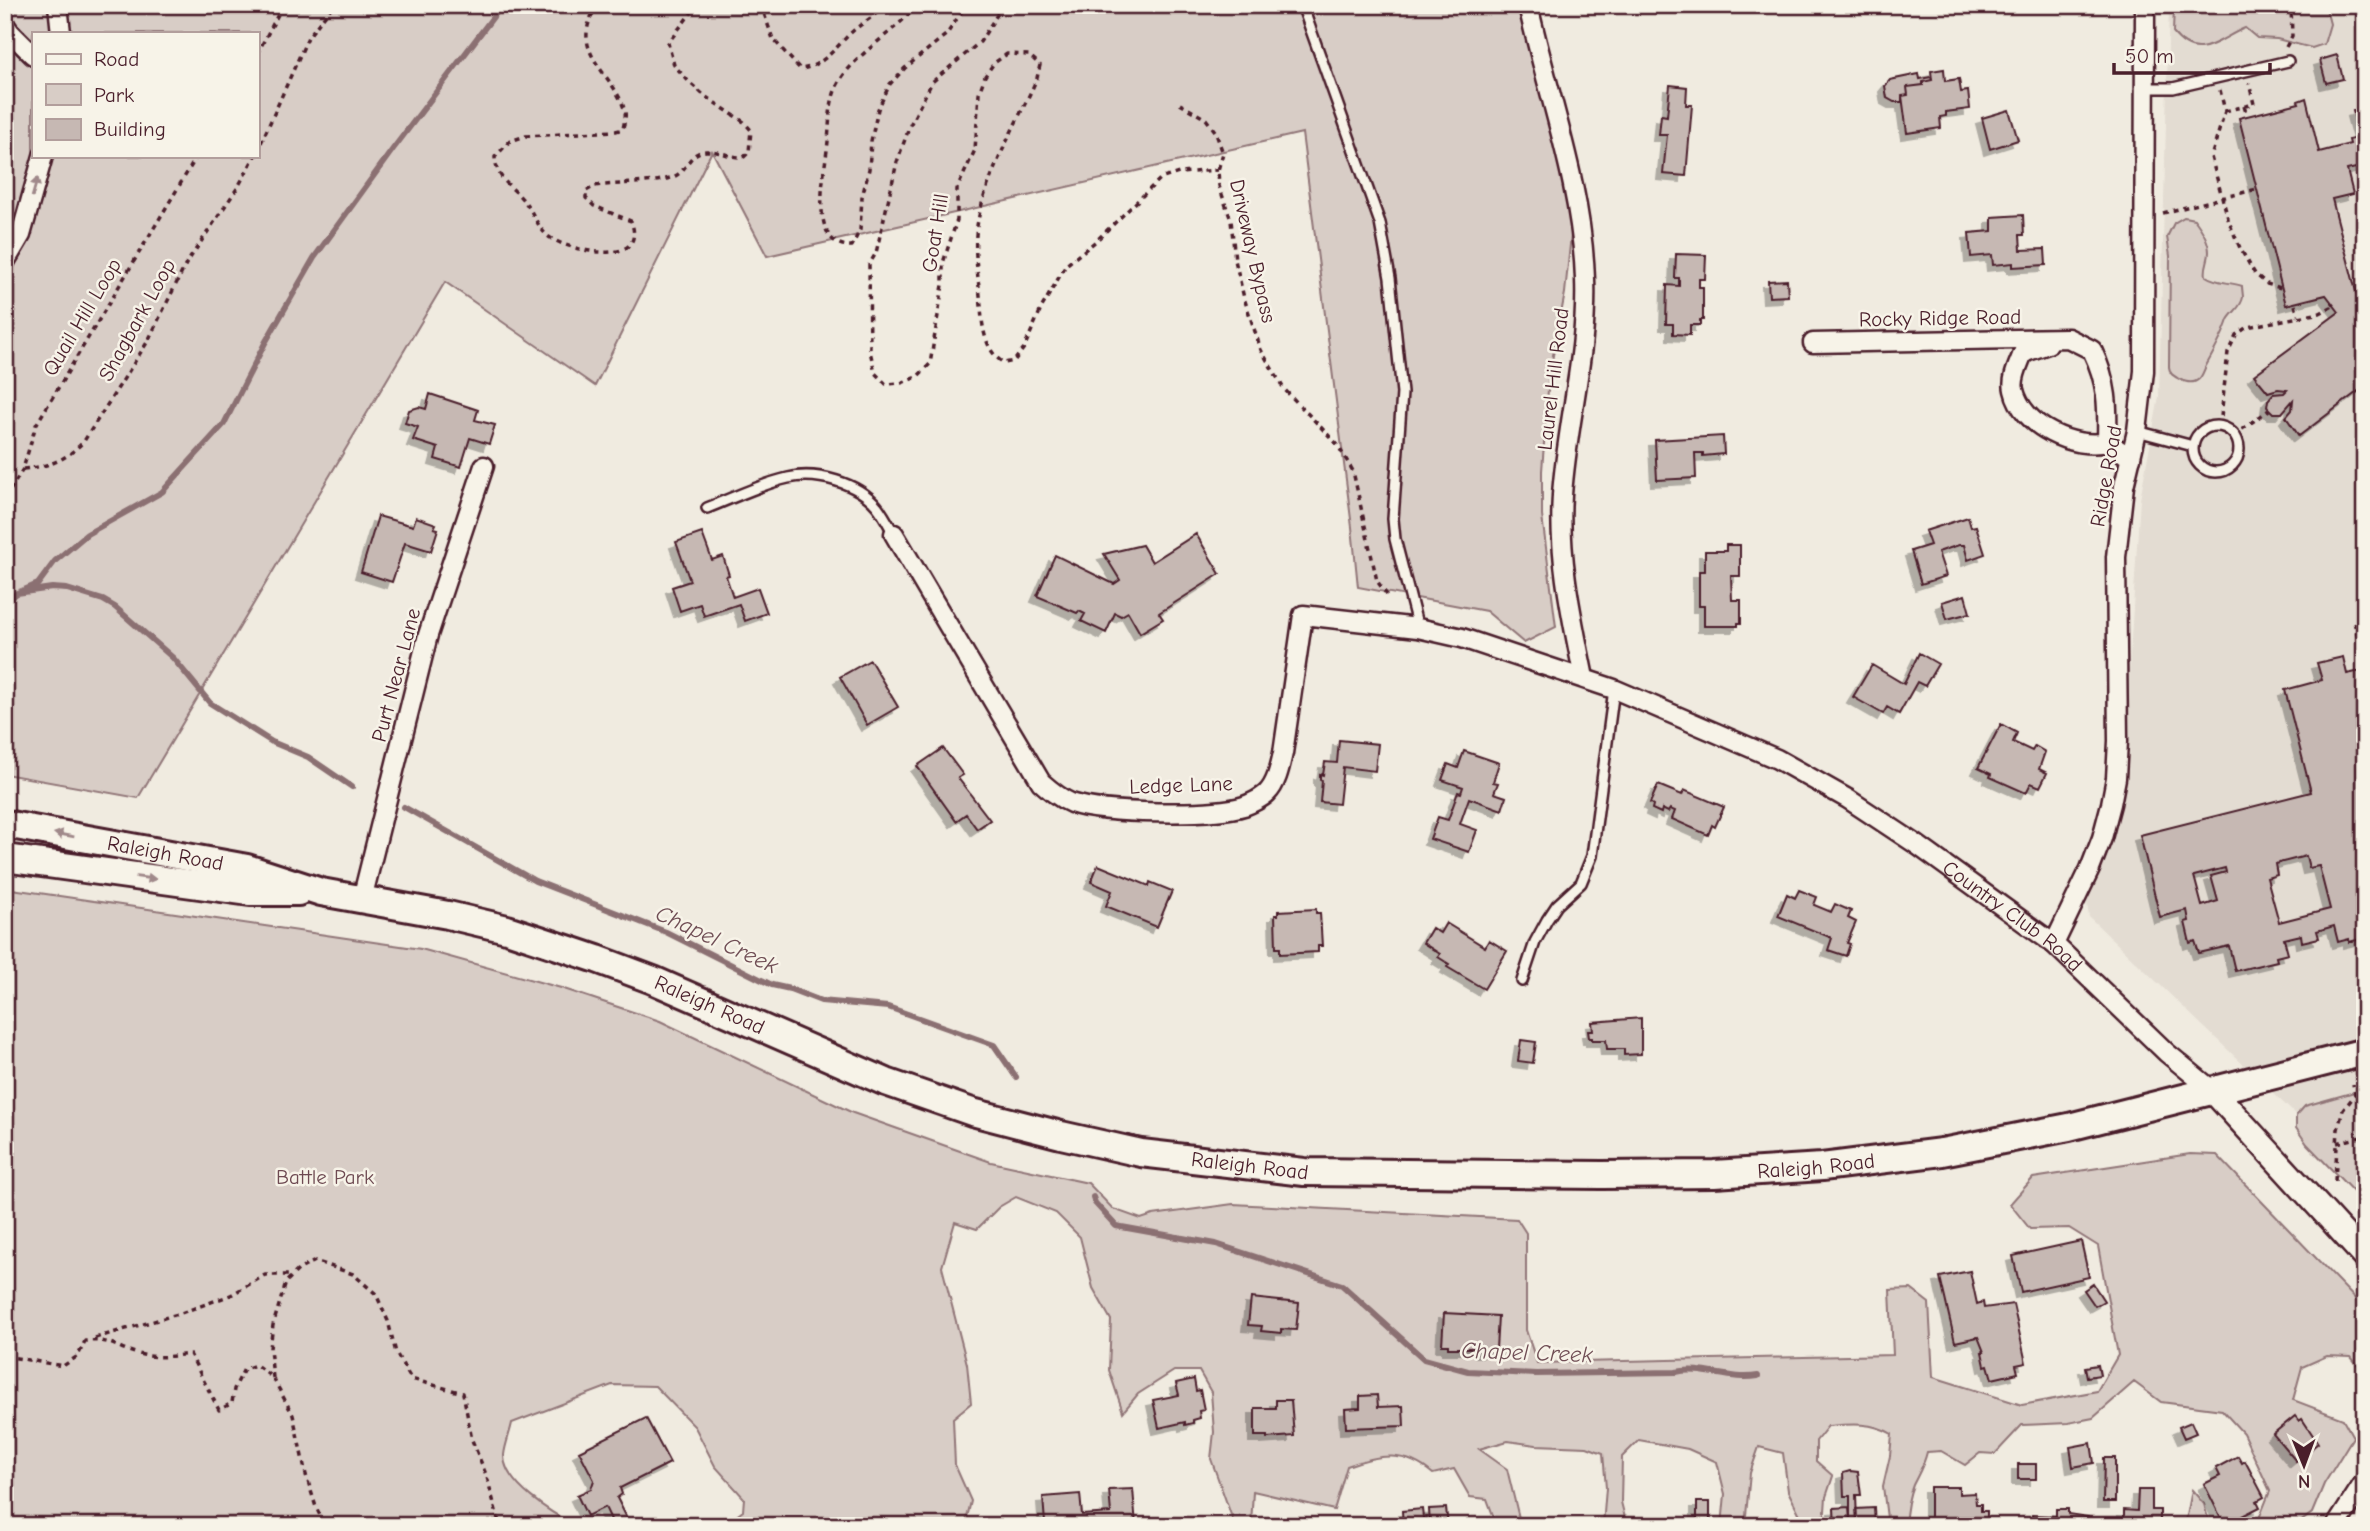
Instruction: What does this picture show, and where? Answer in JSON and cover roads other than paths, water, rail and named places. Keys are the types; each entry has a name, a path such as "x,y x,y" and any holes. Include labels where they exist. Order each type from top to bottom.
{"main road":[{"name":"Raleigh Road","path":"5,824 247,868 321,892 507,929 597,958 653,980 886,1082 972,1112 1141,1153 1304,1172 1714,1174 1822,1167 1955,1149 2069,1127 2365,1052"},
{"name":"Raleigh Road","path":"5,858 250,892 321,892"}],"street":[{"path":"58,5 61,32"},
{"name":"Laurel Hill Road","path":"1528,5 1558,120 1584,248 1583,349 1565,457 1562,497 1562,545 1567,593 1584,678"},
{"name":"Ridge Road","path":"2054,943 2102,838 2116,778 2116,557 2124,486 2137,432 2144,371 2145,5"},
{"path":"7,30 32,54"},
{"path":"5,262 21,235 42,158"},
{"path":"2068,338 2092,350 2108,398 2107,442 2131,458"},
{"name":"Rocky Ridge Road","path":"1813,343 2068,338"},
{"name":"Rocky Ridge Road","path":"2068,338 2023,353 2016,369 2013,389 2022,408 2038,425 2077,442 2093,445 2107,442"},
{"name":"Purt Near Lane","path":"362,899 428,635 484,466"},
{"name":"Ledge Lane","path":"894,534 1041,782 1057,796 1074,804 1133,812 1215,811 1245,806 1267,792 1279,773 1303,615 1418,628 1462,638 1584,678"},
{"name":"Country Club Road","path":"1584,678 1777,759 1916,844 2054,943 2167,1052 2213,1091 2365,1256"},
{"path":"2336,1526 2365,1481"}],"lane":[{"path":"1302,5 1380,223 1390,278 1402,393 1393,519 1395,539 1418,628"},
{"path":"2144,88 2173,88 2287,61"},
{"path":"2220,426 2234,435 2239,446 2238,458 2224,472 2210,472 2204,470 2195,460 2193,446 2202,431 2220,426"},
{"path":"2137,432 2193,446"},
{"path":"707,508 787,478 816,477 843,484 865,496 875,504 894,534"},
{"path":"1522,981 1535,942 1547,920 1557,905 1581,883 1592,856 1614,689"}],"waterway":[{"path":"17,593 38,584 55,561 87,534 162,492 224,424 265,343 314,258 502,5"},
{"name":"Chapel Creek","path":"5,603 17,593 52,588 67,589 103,600 115,607 173,658 210,703 272,742 308,757 352,787"},
{"name":"Chapel Creek","path":"404,807 535,881 666,932 772,985 821,1001 888,1007 994,1045 1016,1077"},
{"name":"Chapel Creek","path":"1093,1197 1095,1203 1116,1226 1216,1244 1342,1285 1424,1359 1468,1371 1536,1374 1696,1371 1737,1377 1758,1376"}],"park label":[{"name":"Battle Park","path":"325,1177"}]}
